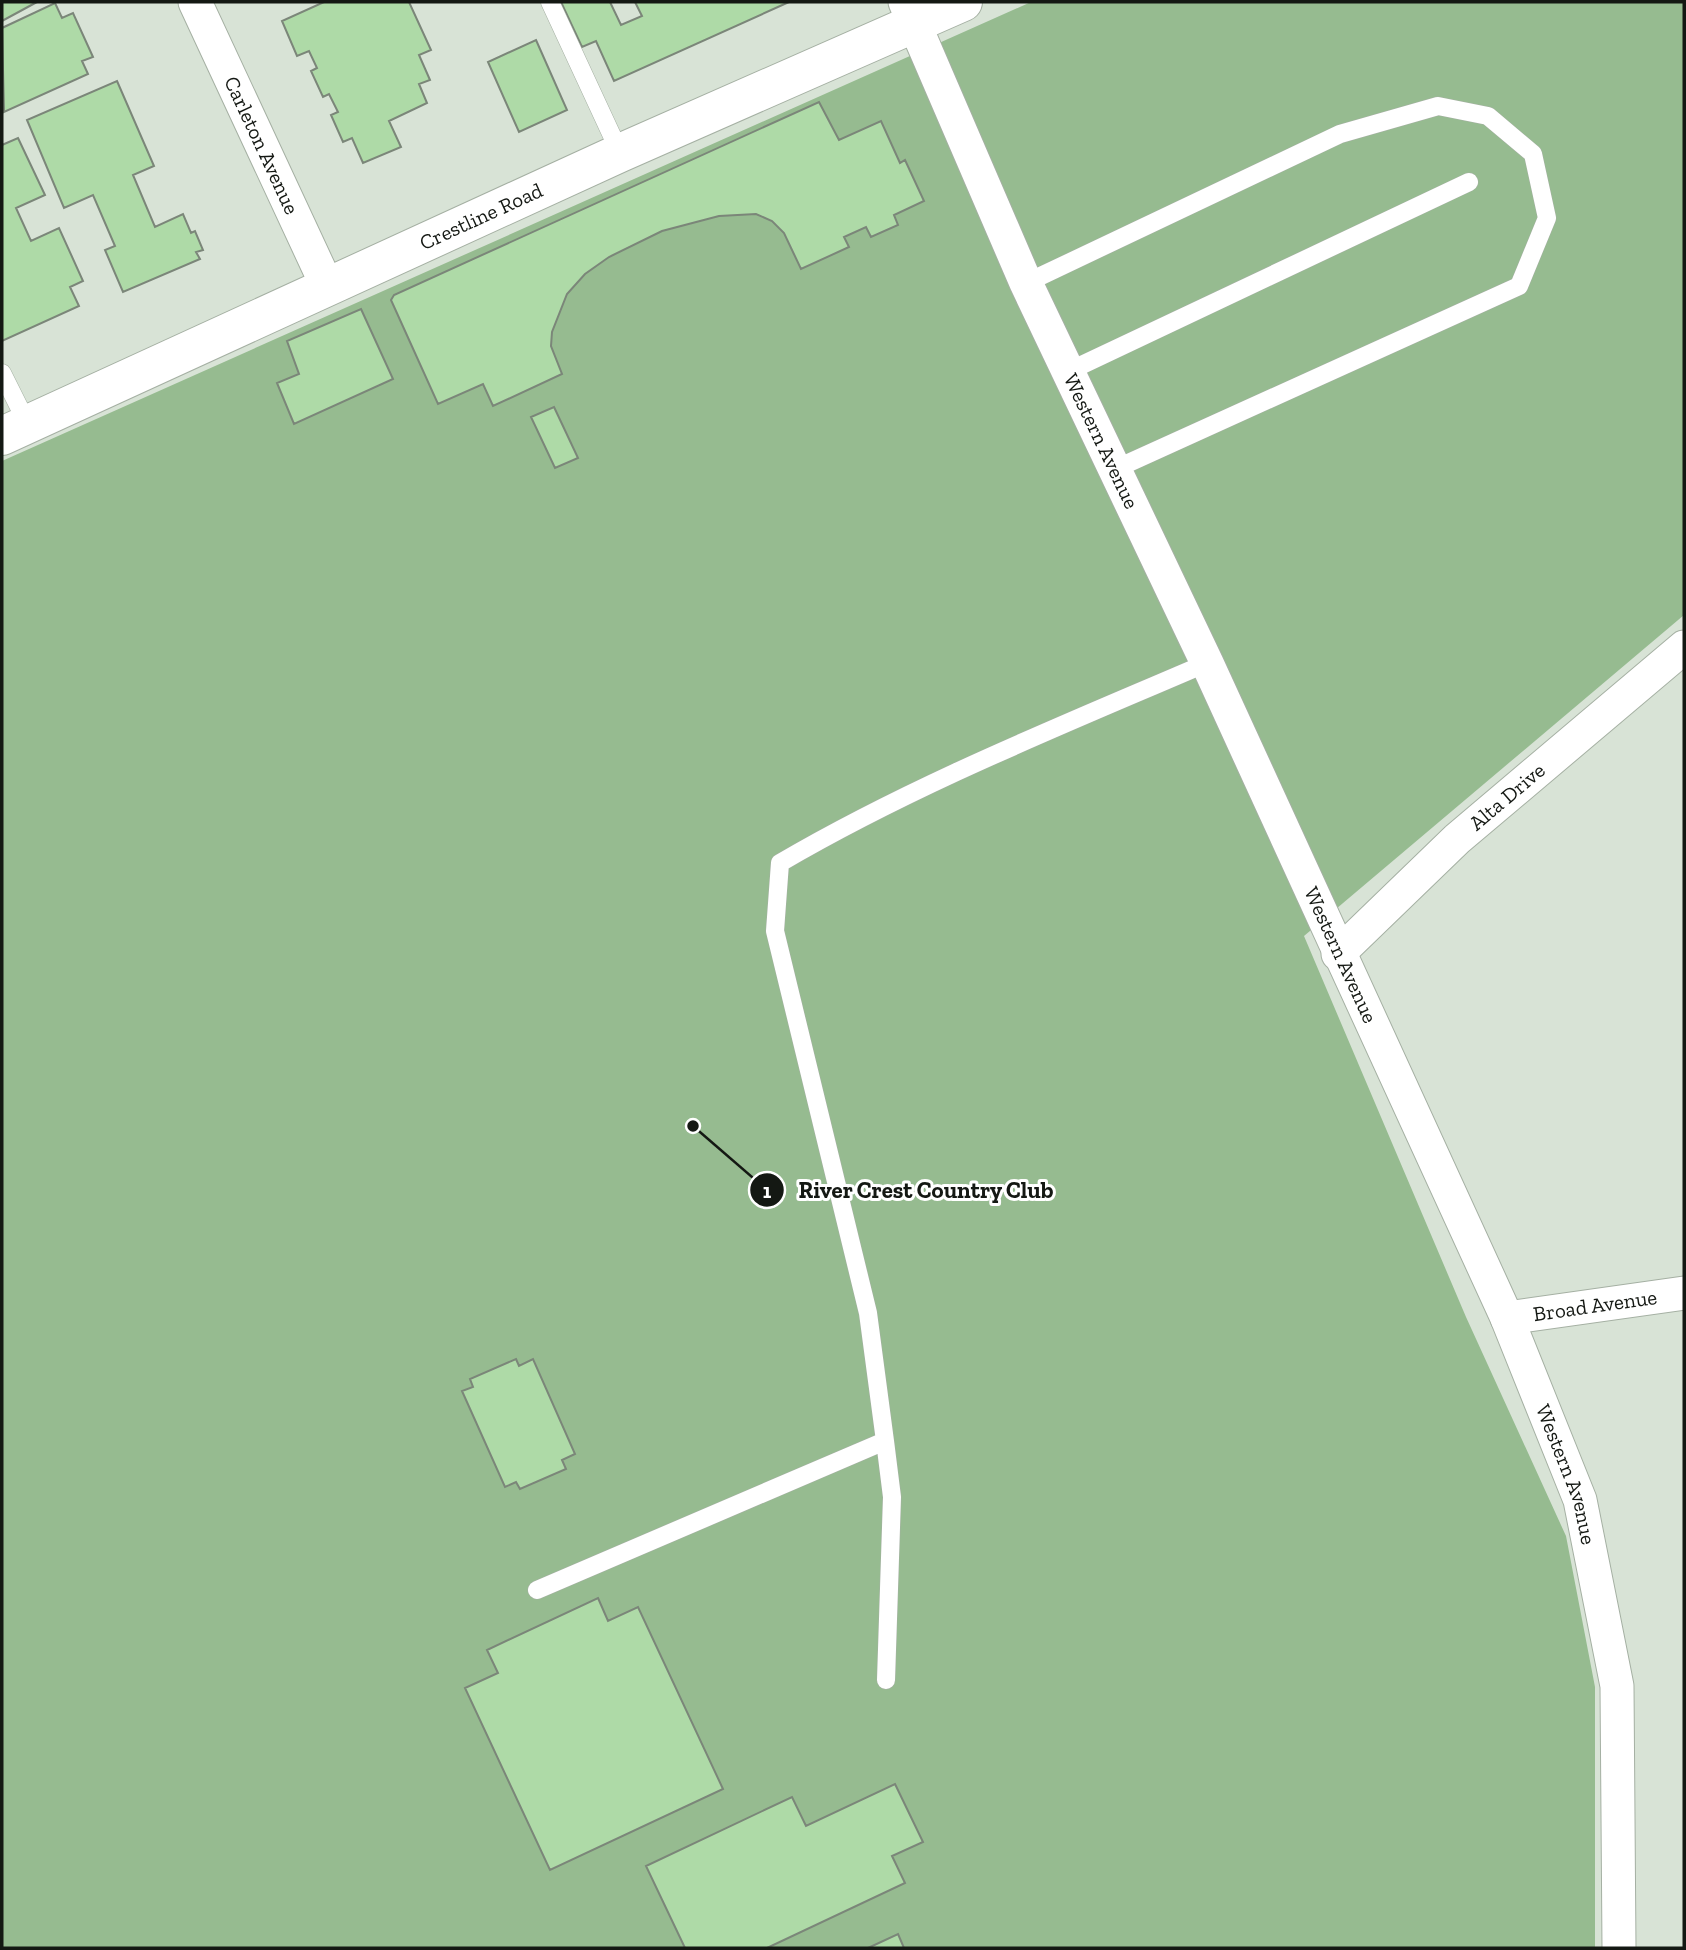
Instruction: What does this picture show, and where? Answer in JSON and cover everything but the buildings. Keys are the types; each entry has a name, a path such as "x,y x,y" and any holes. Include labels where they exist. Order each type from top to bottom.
{"street":[{"name":"Carleton Avenue","path":"195,2 328,288"},
{"name":"Crestline Road","path":"15,431 620,153 910,12 963,2"},
{"name":"Western Avenue","path":"910,12 1026,283 1207,663 1507,1318 1580,1500 1618,1686 1619,1948"},
{"name":"Alta Drive","path":"1338,954 1457,839 1684,647"},
{"name":"Broad Avenue","path":"1507,1318 1684,1293"}],"lane":[{"path":"550,2 620,153"},
{"path":"1026,283 1340,134 1438,106 1488,116 1533,153 1546,218 1519,286 1113,470"},
{"path":"1067,372 1469,181"},
{"path":"2,373 15,431"},
{"path":"886,1680 892,1497 885,1441 868,1313 775,931 780,863 819,840 986,759 1207,663"},
{"path":"537,1590 885,1441"}],"green space":[{"path":"1031,2 1684,2 1684,615 1304,936 1466,1317 1566,1536 1595,1687 1595,1948 2,1948 2,461"}],"place":[{"name":"River Crest Country Club","path":"693,1126"}]}
